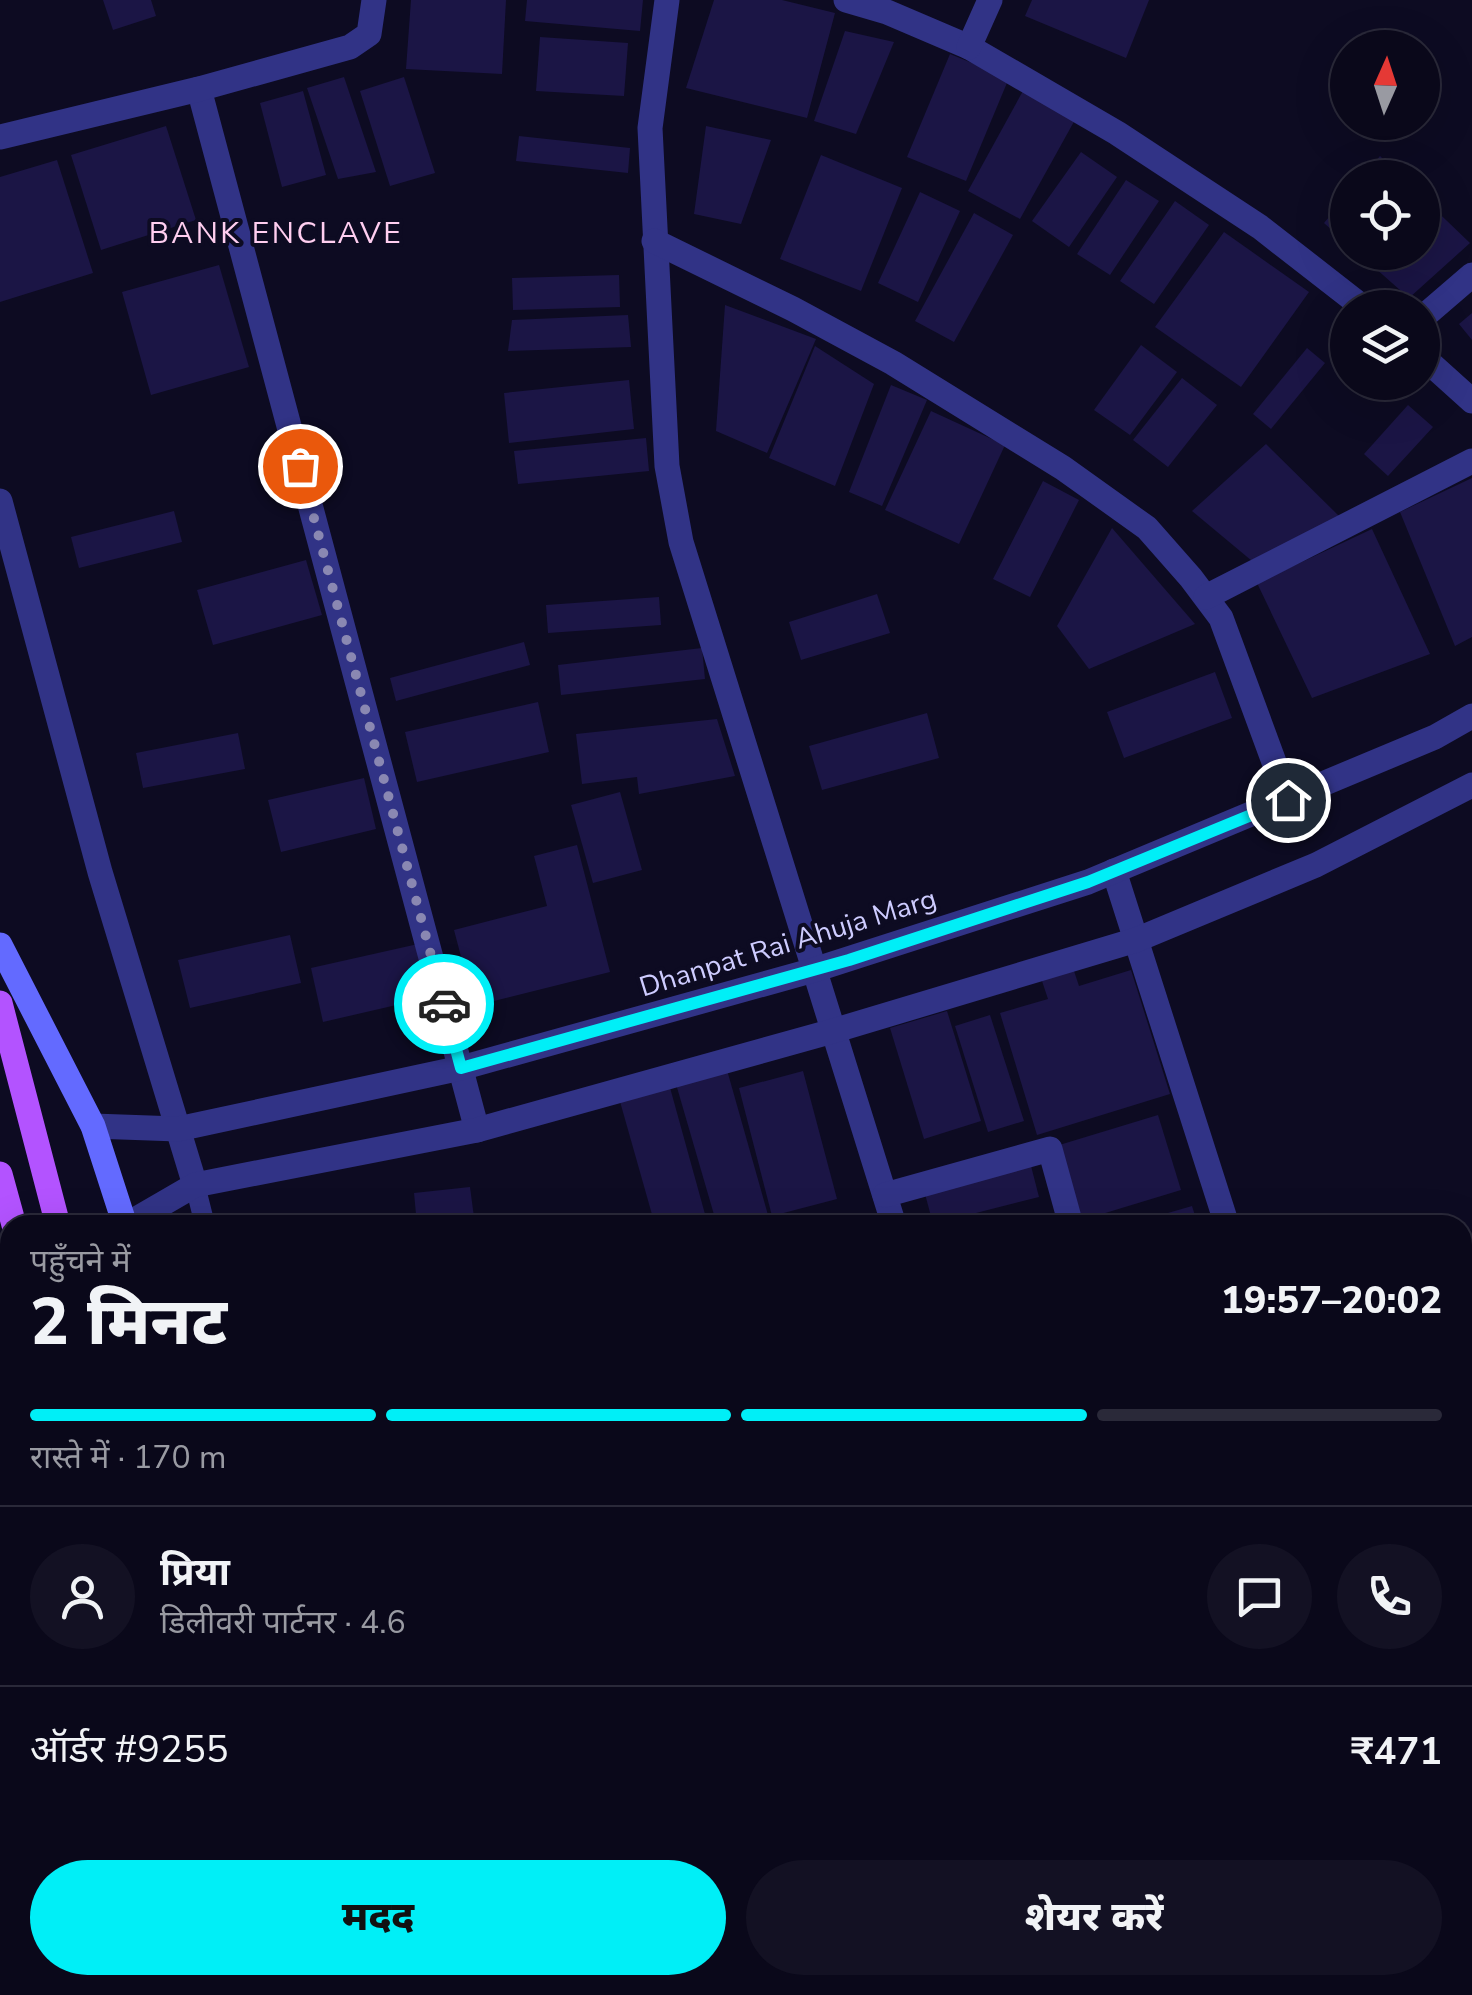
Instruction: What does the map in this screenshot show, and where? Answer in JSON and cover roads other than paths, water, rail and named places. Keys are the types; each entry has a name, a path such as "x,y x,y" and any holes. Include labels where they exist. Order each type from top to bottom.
{"main road":[{"path":"0,945 93,1126 123,1215"},
{"path":"0,1003 55,1215"},
{"path":"0,1174 11,1215"}],"street":[{"path":"0,136 199,89 350,47 368,34 374,0"},
{"path":"667,0 650,128 667,466 681,542 891,1215"},
{"path":"846,0 887,12 969,47 1117,134 1260,226 1341,290"},
{"path":"969,47 990,0"},
{"path":"199,89 477,1130"},
{"path":"654,241 794,309 893,363 1063,468 1147,528 1221,618 1288,800"},
{"path":"1440,302 1472,274"},
{"path":"1440,372 1472,401"},
{"path":"1206,597 1472,461"},
{"path":"0,501 100,872 195,1186"},
{"name":"Dhanpat Rai Ahuja Marg","path":"93,1126 178,1129 461,1068 814,970 1114,871 1435,737 1472,716"},
{"path":"144,1215 195,1186 477,1130 834,1031 1136,940 1316,865 1472,785"},
{"path":"1114,871 1224,1215"},
{"path":"886,1196 1050,1149 1068,1215"}],"lane":[{"path":"195,1186 202,1215"}],"district":[{"name":"BANK ENCLAVE","path":"276,233"}]}
